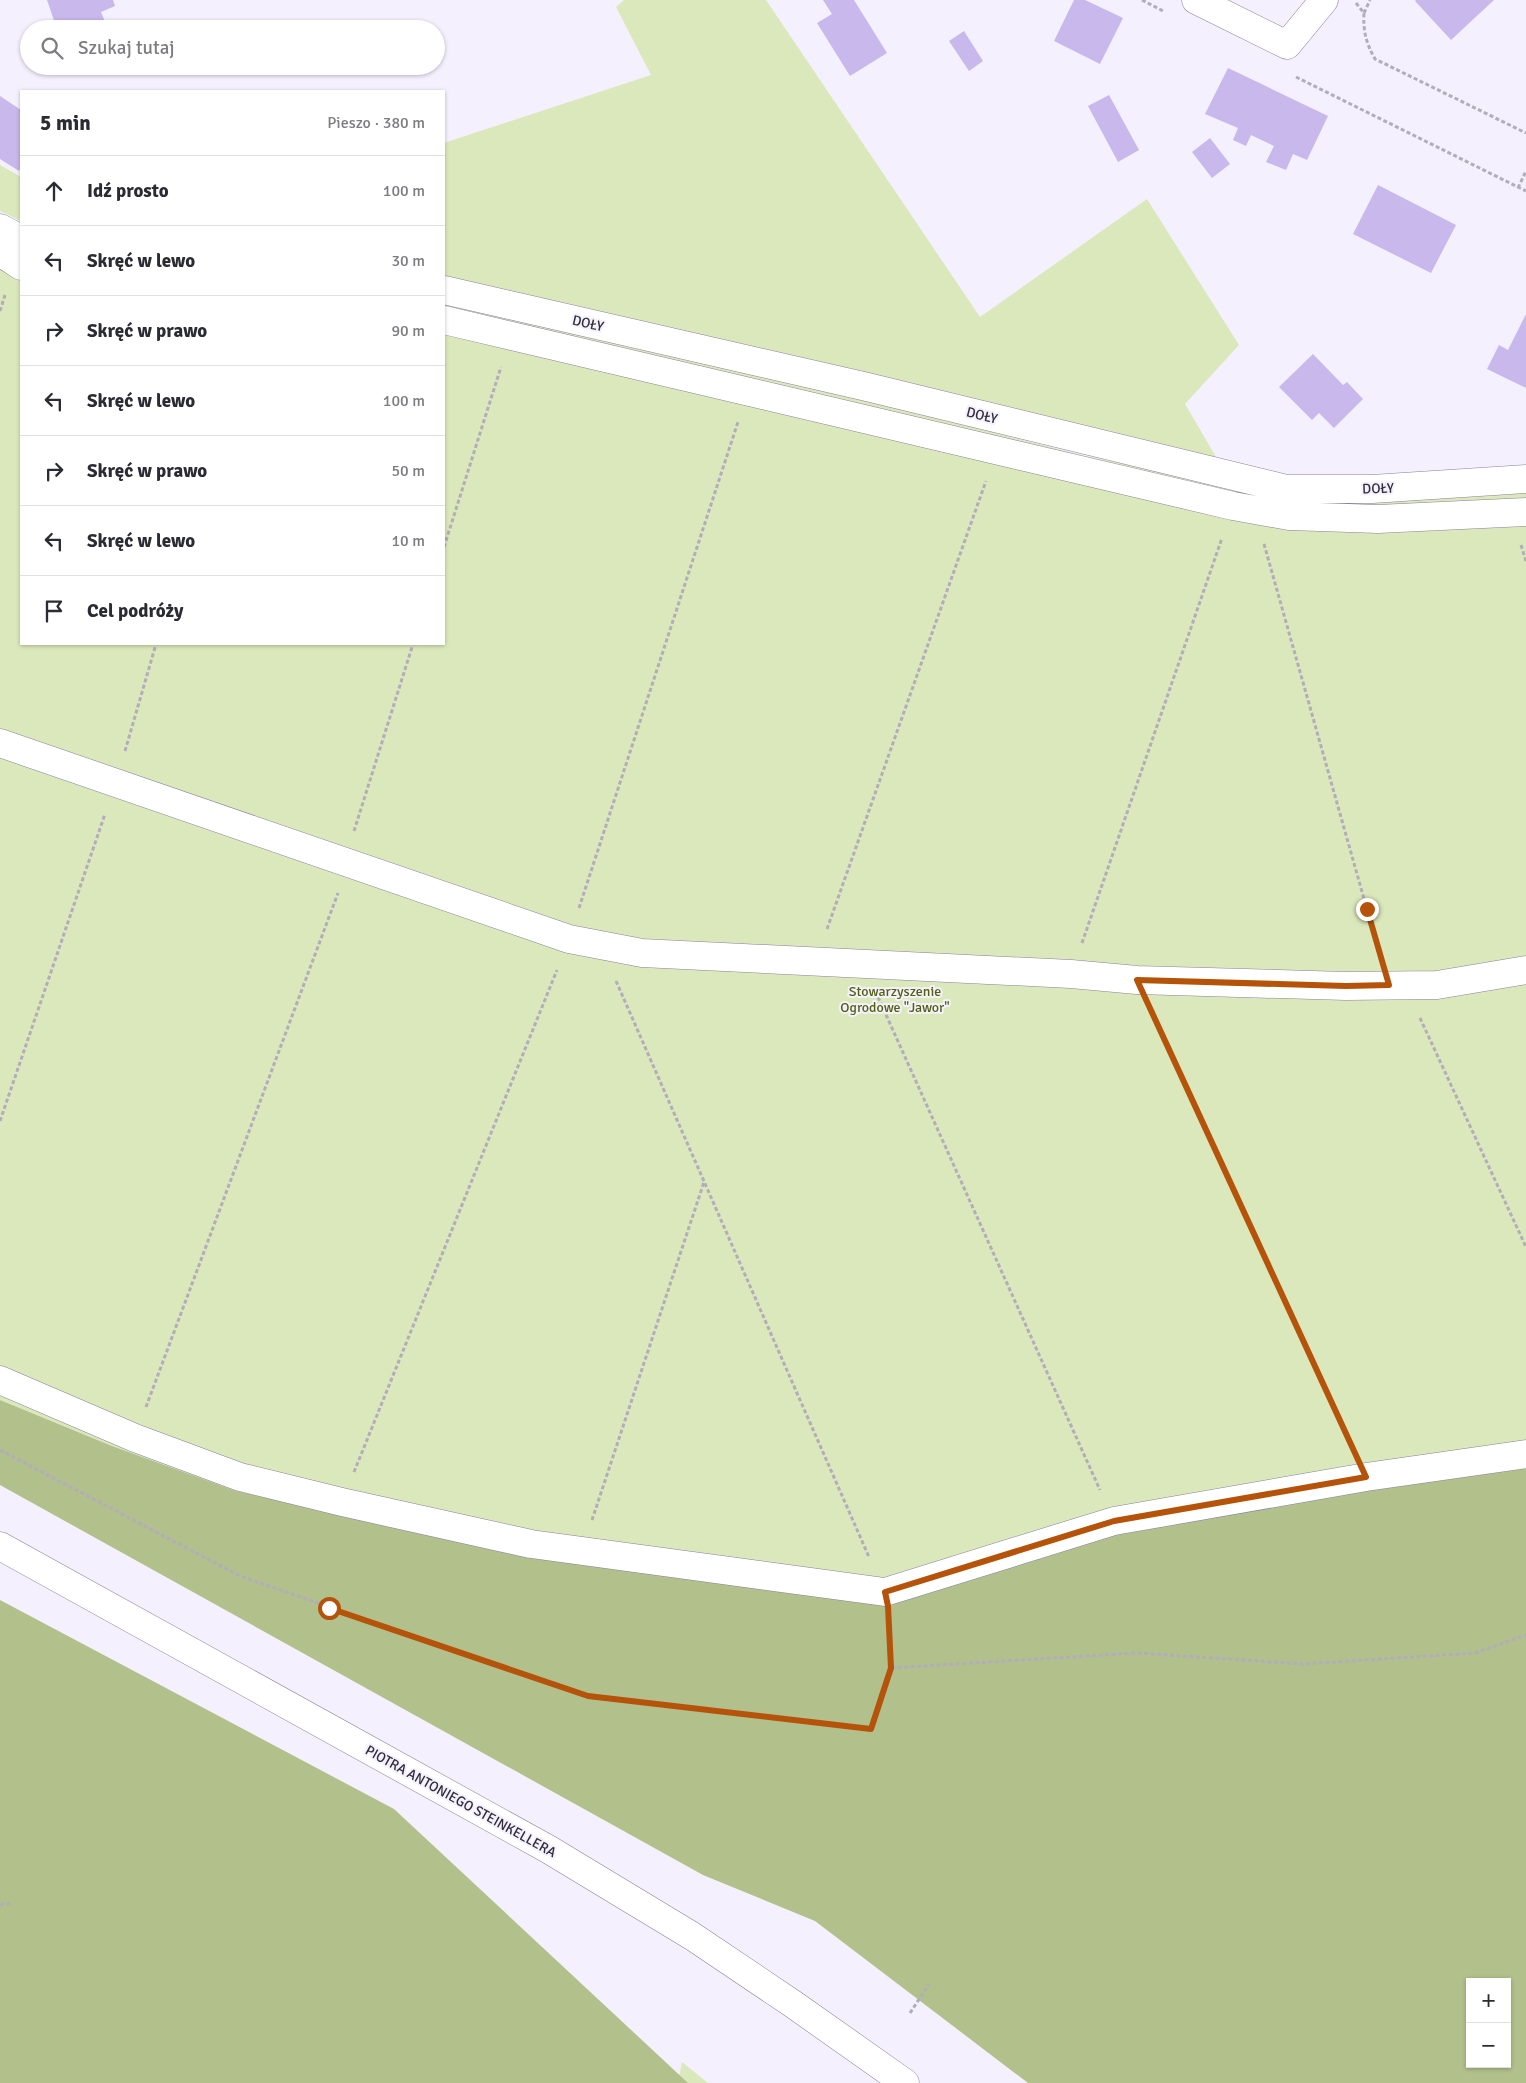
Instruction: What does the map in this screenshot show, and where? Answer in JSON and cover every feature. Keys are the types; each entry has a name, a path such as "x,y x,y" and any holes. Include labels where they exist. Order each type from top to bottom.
{"street":[{"path":"1196,0 1288,45 1324,0"},
{"path":"0,228 20,238"},
{"path":"0,252 20,265"},
{"name":"DOŁY","path":"445,290 854,383 1287,489 1372,490 1526,478"},
{"path":"445,320 1244,508 1290,516 1378,518 1526,512"},
{"path":"0,743 569,939 600,947 642,953 1071,974 1137,980 1346,986 1437,985 1526,970"},
{"path":"0,1380 135,1438 240,1477 522,1542 885,1592 1114,1521 1366,1477 1526,1454"},
{"name":"PIOTRA ANTONIEGO STEINKELLERA","path":"0,1546 548,1849 700,1941 905,2083"}],"path":[{"path":"1142,0 1168,13"},
{"path":"1354,0 1364,13"},
{"path":"1370,0 1364,13 1363,26 1366,43 1375,59 1526,133"},
{"path":"1290,74 1526,191"},
{"path":"1518,188 1526,171"},
{"path":"445,545 511,336"},
{"path":"815,962 997,449"},
{"path":"1071,974 1244,508"},
{"path":"1244,508 1397,985 1526,1247"},
{"path":"0,1121 116,782 156,645"},
{"path":"135,1438 340,886 344,862 413,645"},
{"path":"0,1450 240,1576 588,1696 871,1729 891,1668 888,1606 885,1592 600,947"},
{"path":"864,964 1114,1521"},
{"path":"1137,980 1366,1477"},
{"path":"582,1551 704,1182"},
{"path":"891,1668 1136,1653 1303,1664 1475,1653 1526,1636"},
{"path":"0,1905 12,1903"},
{"path":"910,2013 929,1984"}],"green space":[{"path":"624,0 766,0 980,317 1147,199 1239,345 1185,404 1219,462 445,276 445,143 651,75 616,7"},
{"path":"0,165 20,176 20,221 0,211"},
{"name":"Stowarzyszenie Ogrodowe \"Jawor\"","path":"0,244 20,256 20,645 445,645 445,303 858,398 1082,455 1160,472 1526,491 1526,1465 1105,1533 888,1606 534,1558 236,1491 112,1446 0,1400"},
{"path":"0,1400 112,1446 236,1491 534,1558 888,1606 1105,1533 1526,1465 1526,2083 1028,2083 815,1921 703,1875 0,1485"},
{"path":"0,1600 394,1809 688,2083 0,2083"},
{"path":"682,2062 708,2083 678,2083"}],"building":[{"path":"47,0 113,0 115,6 101,12 104,20 54,20"},
{"path":"823,0 854,0 887,53 850,76 817,23 832,14"},
{"path":"1074,0 1085,0 1123,18 1100,64 1054,41"},
{"path":"1416,0 1494,0 1451,40"},
{"path":"964,31 983,61 969,71 949,41"},
{"path":"1228,68 1328,116 1307,160 1293,154 1286,170 1266,162 1274,146 1251,135 1246,146 1233,140 1238,128 1205,114"},
{"path":"1109,95 1139,150 1118,162 1088,106"},
{"path":"0,96 20,109 19,171 0,159"},
{"path":"1210,138 1230,164 1212,178 1192,152"},
{"path":"1378,185 1456,225 1431,273 1353,234"},
{"path":"1526,314 1526,388 1487,369 1499,345 1508,350"},
{"path":"1313,354 1343,385 1347,382 1363,399 1334,428 1319,413 1312,420 1279,387"}],"route":[{"path":"329,1608 588,1696 871,1729 891,1668 888,1606 885,1592 1114,1521 1366,1477 1137,980 1346,986 1389,985 1367,909"}]}
